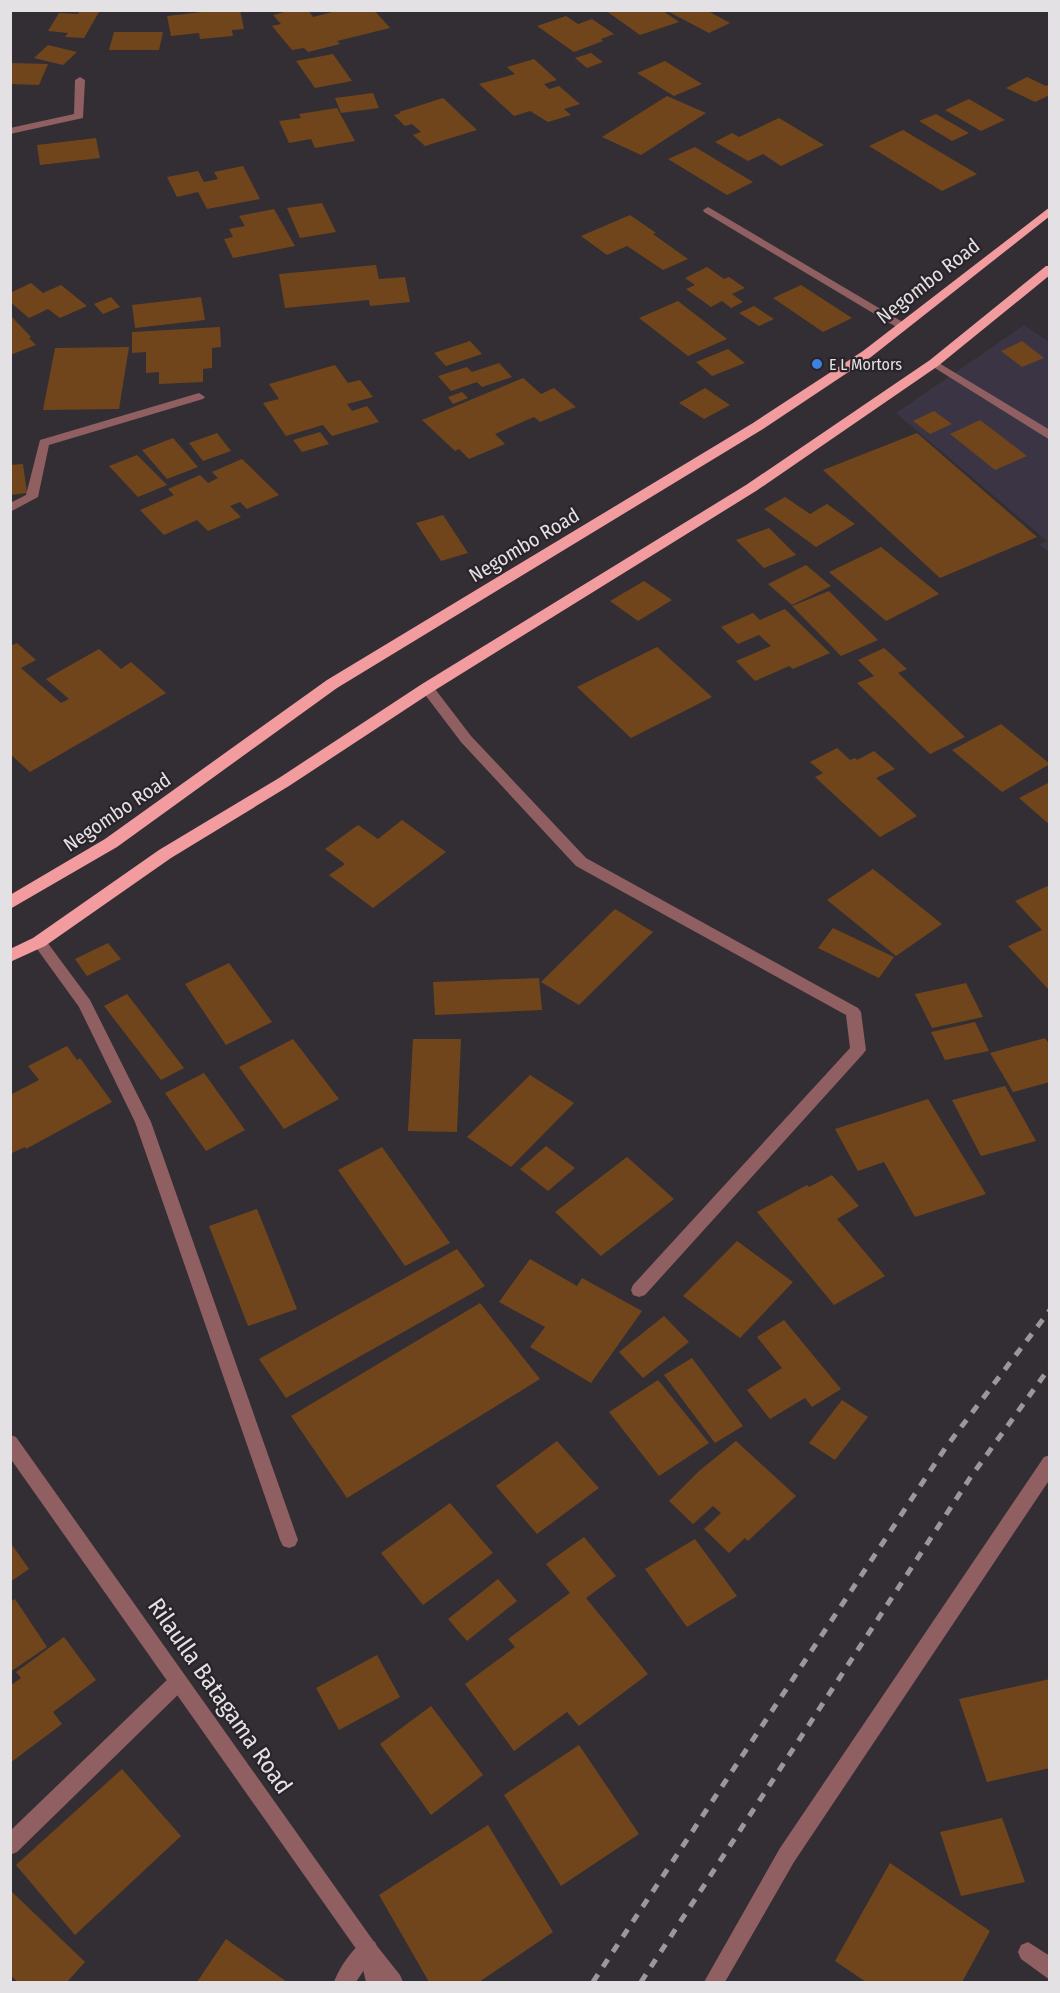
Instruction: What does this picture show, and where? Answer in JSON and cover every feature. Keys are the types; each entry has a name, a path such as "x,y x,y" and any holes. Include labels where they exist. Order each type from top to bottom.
{"highway":[{"name":"Negombo Road","path":"10,903 111,843 332,684 758,426 867,354 1050,210"},
{"path":"10,956 39,942 165,854 284,782 427,688 751,488 934,363 1050,269"}],"street":[{"path":"10,131 79,116 80,80"},
{"path":"708,210 902,326"},
{"path":"934,363 1050,436"},
{"path":"10,508 32,497 44,443 199,397"},
{"path":"427,688 466,739 581,862 853,1012 858,1050 639,1290"},
{"path":"39,942 85,1004 142,1122 290,1540"},
{"name":"Rilaulla Batagama Road","path":"10,1443 368,1949 376,1983"},
{"path":"714,1983 787,1855 1050,1463"},
{"path":"10,1845 178,1682"},
{"path":"344,1983 368,1949 393,1983"},
{"path":"1028,1952 1050,1970"}],"shaded area":[{"path":"1024,325 1049,342 1049,552 1039,545 1047,541 896,413"}],"building":[{"path":"80,10 99,12 84,38 65,37 68,33 48,31 59,13 78,14"},
{"path":"240,10 244,29 232,30 233,36 200,39 199,33 171,36 167,16"},
{"path":"292,10 308,10 313,17 340,10 374,10 390,28 337,41 340,44 308,52 304,48 292,50 272,26 281,24 273,15"},
{"path":"605,10 662,10 679,22 640,35"},
{"path":"706,10 730,23 709,33 669,12"},
{"path":"566,16 578,24 592,19 614,34 601,39 603,41 574,52 537,26"},
{"path":"114,32 163,32 159,50 109,50"},
{"path":"48,45 77,52 63,65 34,58"},
{"path":"591,53 603,62 587,68 575,58"},
{"path":"333,54 352,81 315,88 296,61"},
{"path":"534,59 557,80 544,84 549,89 559,86 580,104 564,109 571,115 548,122 530,111 514,116 479,84 515,74 507,67"},
{"path":"665,61 702,84 674,96 637,73"},
{"path":"10,63 48,64 39,85 10,84"},
{"path":"1027,77 1046,86 1050,84 1050,95 1035,102 1006,88"},
{"path":"373,93 379,108 341,113 335,98"},
{"path":"667,96 706,113 641,155 602,137"},
{"path":"443,98 477,130 425,146 413,135 421,132 412,124 405,126 394,115 401,113 399,112"},
{"path":"969,99 1005,120 981,131 945,110"},
{"path":"337,108 355,141 315,148 311,139 289,143 279,121 301,118 299,114"},
{"path":"936,114 969,133 952,141 919,121"},
{"path":"779,118 824,145 781,166 763,154 748,161 715,142 732,133 739,137"},
{"path":"903,130 977,174 942,191 869,146"},
{"path":"96,138 100,158 40,165 37,145"},
{"path":"695,147 753,182 727,195 668,159"},
{"path":"243,166 260,199 207,209 198,192 177,197 167,177 198,171 204,182 218,179 214,172"},
{"path":"322,203 336,232 300,238 287,208"},
{"path":"274,209 295,246 233,258 224,239 233,237 229,229 245,226 239,216"},
{"path":"630,215 688,259 663,270 627,246 607,255 581,236"},
{"path":"376,265 379,279 405,277 410,302 370,306 369,300 285,308 279,274"},
{"path":"707,267 724,279 729,277 745,288 732,294 743,302 731,308 722,301 711,307 686,289 695,285 685,278"},
{"path":"31,283 43,293 61,285 87,306 60,318 48,309 29,318 10,302 10,293"},
{"path":"801,285 852,318 823,332 773,298"},
{"path":"111,297 120,307 103,314 94,304"},
{"path":"201,297 205,320 135,328 132,305"},
{"path":"678,301 727,339 688,356 639,318"},
{"path":"754,306 774,319 759,326 739,313"},
{"path":"10,315 36,345 10,355"},
{"path":"220,327 221,347 212,348 212,368 203,369 203,382 159,384 159,372 146,373 146,352 132,353 132,332"},
{"path":"470,341 482,354 446,366 434,353"},
{"path":"1022,341 1044,358 1022,367 1001,351"},
{"path":"129,347 119,409 43,410 55,348"},
{"path":"728,349 745,363 712,376 696,362"},
{"path":"499,363 512,377 482,387 477,382 451,391 438,376 467,367 472,372"},
{"path":"335,365 348,383 360,380 373,397 347,404 352,411 367,406 379,422 332,436 323,425 286,436 263,403 279,399 269,384"},
{"path":"523,378 541,394 554,388 576,407 540,422 534,417 495,434 505,444 469,459 459,449 455,451 422,420"},
{"path":"705,388 730,405 704,419 679,403"},
{"path":"462,392 468,398 453,404 448,397"},
{"path":"934,411 952,424 930,434 913,421"},
{"path":"980,420 1027,456 995,470 950,434"},
{"path":"320,432 329,444 302,452 293,440"},
{"path":"217,433 231,451 203,461 189,443"},
{"path":"917,433 1037,537 940,578 823,470"},
{"path":"173,438 198,467 167,479 142,450"},
{"path":"137,455 167,485 138,497 109,466"},
{"path":"242,459 279,495 247,509 240,502 230,506 241,517 208,531 197,520 164,535 140,510 174,495 168,489 200,475 208,483 218,478 212,472"},
{"path":"23,464 27,493 10,495 10,465"},
{"path":"785,497 810,514 827,504 855,524 816,547 764,509"},
{"path":"443,515 468,553 441,561 416,523"},
{"path":"769,528 796,555 764,568 736,540"},
{"path":"881,547 939,594 886,621 829,572"},
{"path":"806,565 831,586 792,605 768,584"},
{"path":"644,581 672,600 638,621 610,601"},
{"path":"829,591 878,640 841,656 792,606"},
{"path":"785,609 830,653 793,669 789,666 755,681 736,661 771,646 759,635 738,644 721,627 753,613 760,620"},
{"path":"17,643 36,660 21,668 61,703 69,699 46,679 99,649 121,669 131,662 166,693 30,772 10,754 10,646"},
{"path":"657,647 712,697 631,738 577,687"},
{"path":"884,648 907,669 898,673 965,737 930,754 857,683 874,676 858,660"},
{"path":"1001,724 1050,764 1002,792 952,750"},
{"path":"837,748 850,760 855,758 857,760 874,751 895,769 876,778 917,816 880,837 815,777 823,773 810,762"},
{"path":"1050,782 1050,825 1019,798"},
{"path":"402,820 446,852 373,908 329,875 345,864 325,849 358,825 378,839"},
{"path":"873,869 942,924 896,956 827,900"},
{"path":"1050,885 1050,991 1008,946 1042,930 1015,901"},
{"path":"615,909 653,932 579,1005 541,982"},
{"path":"833,928 894,957 879,978 818,948"},
{"path":"108,943 121,959 87,976 75,959"},
{"path":"229,963 272,1022 226,1045 185,984"},
{"path":"539,978 542,1010 435,1015 433,982"},
{"path":"966,983 983,1017 932,1028 915,994"},
{"path":"127,994 184,1068 161,1080 104,1006"},
{"path":"975,1022 989,1051 945,1060 931,1032"},
{"path":"1045,1038 1050,1045 1050,1082 1013,1092 990,1053"},
{"path":"293,1039 339,1099 284,1129 239,1067"},
{"path":"413,1039 461,1039 457,1132 408,1131"},
{"path":"67,1046 77,1060 80,1058 112,1102 26,1149 25,1147 10,1154 10,1095 39,1080 28,1066"},
{"path":"204,1073 245,1130 206,1151 165,1093"},
{"path":"530,1075 574,1103 511,1167 467,1137"},
{"path":"1005,1086 1036,1141 981,1156 952,1100"},
{"path":"928,1099 986,1194 915,1217 884,1162 858,1171 835,1129"},
{"path":"546,1146 575,1168 548,1191 520,1169"},
{"path":"382,1147 450,1243 405,1266 338,1170"},
{"path":"627,1157 674,1199 601,1256 555,1212"},
{"path":"832,1175 859,1206 837,1219 885,1276 834,1305 757,1212 807,1185 809,1187"},
{"path":"257,1209 297,1309 248,1326 209,1226"},
{"path":"737,1241 793,1282 740,1338 683,1296"},
{"path":"457,1249 485,1286 286,1398 259,1359"},
{"path":"530,1259 577,1286 582,1278 642,1311 591,1383 530,1347 545,1327 499,1302"},
{"path":"480,1303 540,1379 347,1498 291,1416"},
{"path":"664,1316 689,1342 643,1378 619,1352"},
{"path":"784,1320 841,1389 812,1407 805,1398 770,1419 747,1390 782,1368 757,1337"},
{"path":"692,1358 743,1426 715,1443 664,1375"},
{"path":"658,1380 709,1443 659,1476 609,1412"},
{"path":"842,1400 868,1417 835,1460 809,1443"},
{"path":"557,1441 599,1488 537,1534 496,1486"},
{"path":"736,1441 796,1496 748,1541 745,1538 729,1553 704,1529 721,1513 713,1506 693,1524 669,1501 699,1471"},
{"path":"450,1503 493,1553 423,1605 381,1553"},
{"path":"584,1537 616,1576 586,1598 648,1674 579,1726 567,1712 514,1751 465,1684 515,1647 508,1639 570,1593 546,1564"},
{"path":"695,1539 737,1596 687,1627 645,1569"},
{"path":"10,1542 29,1569 10,1582"},
{"path":"498,1579 517,1601 467,1641 448,1619"},
{"path":"15,1599 47,1647 10,1672 10,1602"},
{"path":"64,1637 96,1680 53,1712 62,1724 10,1763 10,1686 21,1678 16,1672"},
{"path":"377,1655 400,1697 339,1730 316,1688"},
{"path":"1050,1679 1050,1768 987,1782 959,1699"},
{"path":"431,1706 483,1775 431,1815 380,1744"},
{"path":"579,1745 639,1834 561,1886 504,1795"},
{"path":"122,1769 181,1836 75,1935 16,1865"},
{"path":"1002,1818 1025,1882 961,1896 940,1832"},
{"path":"488,1825 553,1932 479,1982 429,1982 379,1895"},
{"path":"890,1863 990,1931 962,1982 866,1982 835,1961"},
{"path":"10,1890 85,1962 67,1982 18,1982 10,1975"},
{"path":"226,1939 287,1982 197,1982"}],"railway":[{"path":"593,1982 946,1447 1050,1310"},
{"path":"641,1982 970,1478 1050,1367"}],"place":[{"name":"E L Mortors","path":"817,364"}]}
